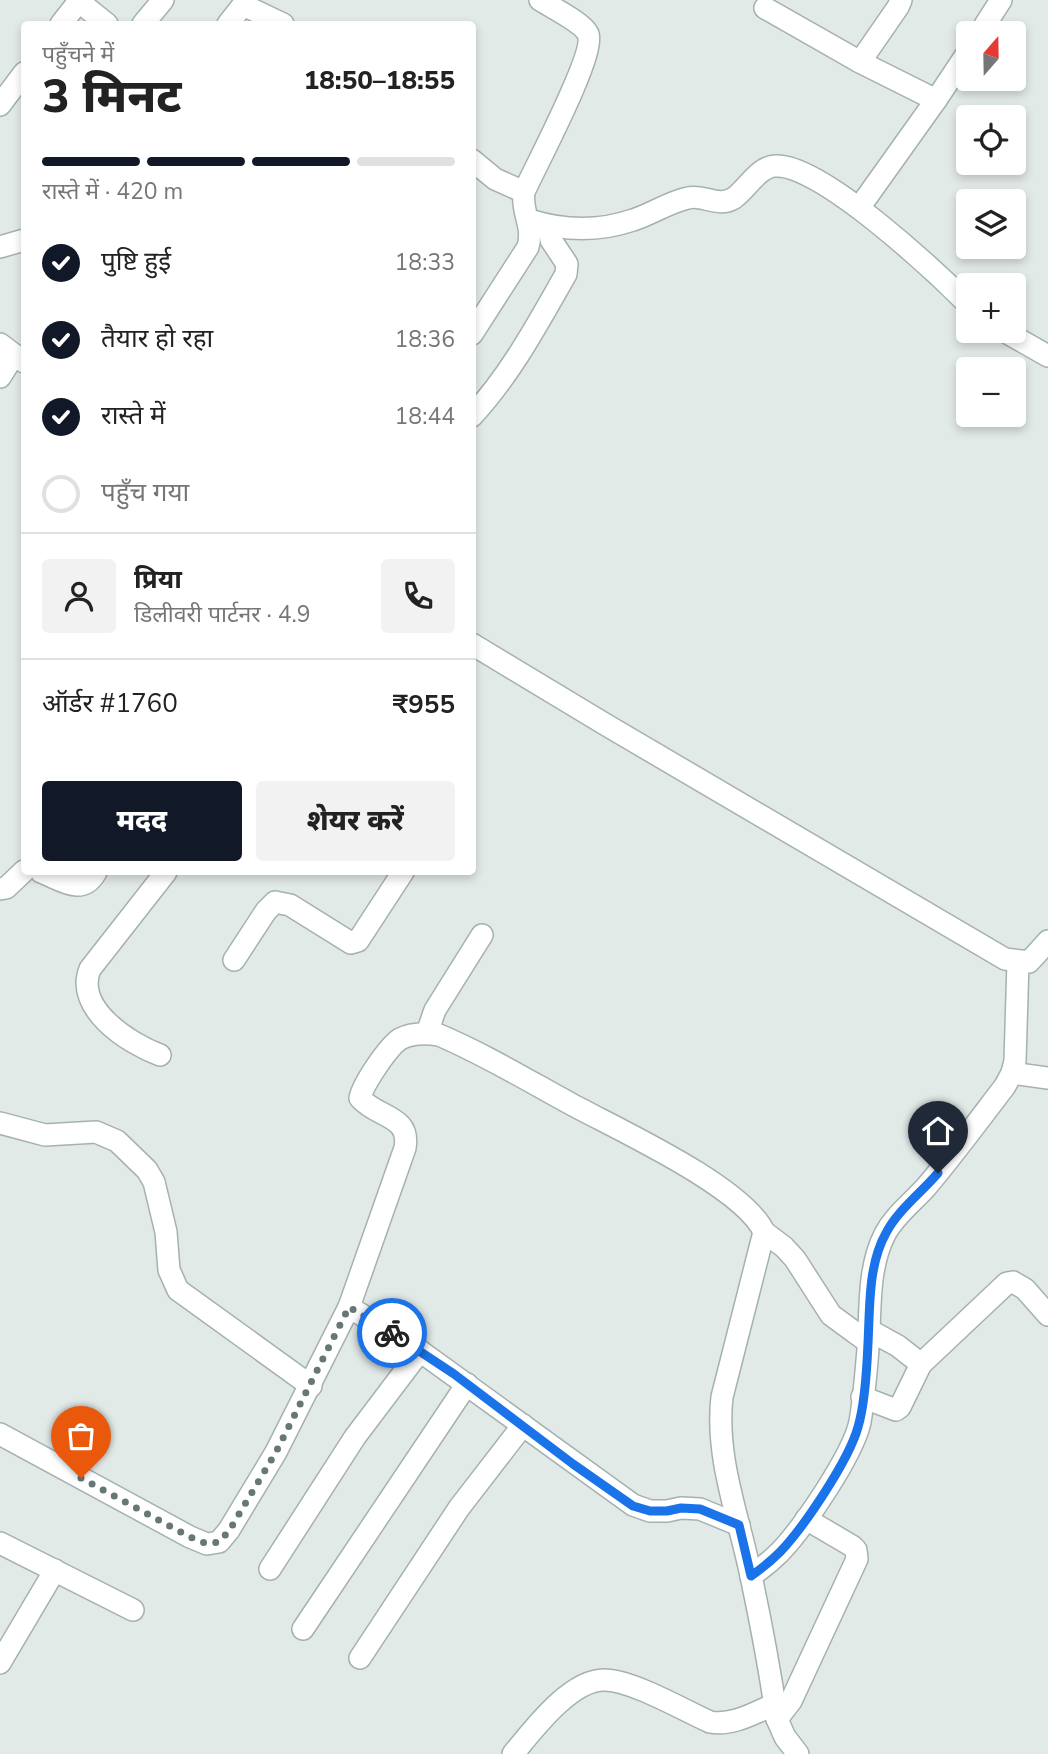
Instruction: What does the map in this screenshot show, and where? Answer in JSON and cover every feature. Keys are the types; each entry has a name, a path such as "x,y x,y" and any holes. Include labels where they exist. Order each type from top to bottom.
{"street":[{"path":"63,21 79,0 104,21"},
{"path":"146,21 163,0"},
{"path":"860,62 901,0"},
{"path":"988,21 1001,0"},
{"path":"230,21 245,2 279,21"},
{"path":"476,328 528,247 531,235 529,220 522,205 524,192 582,68 589,46 588,35 581,27 547,2"},
{"path":"765,8 860,62 936,100"},
{"path":"859,208 956,70"},
{"path":"0,105 21,78"},
{"path":"476,163 495,179 524,192"},
{"path":"529,220 550,227 578,230 634,220 686,198 698,196 709,201 723,202 733,199 760,172 774,165 790,168 829,186 926,264 956,293"},
{"path":"476,412 522,349 566,274 567,264 551,240 550,227"},
{"path":"0,247 21,241"},
{"path":"1025,343 1048,356"},
{"path":"0,377 13,354"},
{"path":"476,646 992,953 1005,959 1029,962 1048,941"},
{"path":"0,889 6,888 21,874"},
{"path":"49,875 75,885 85,885 94,875"},
{"path":"160,1055 138,1047 117,1032 89,997 85,981 90,968 164,875"},
{"path":"234,960 265,911 275,902 290,905 351,943 358,941 401,875"},
{"path":"427,1033 435,1010 482,935"},
{"path":"751,1576 778,1555 806,1519 854,1441 860,1423 872,1279 886,1233 938,1173 1005,1086 1012,1073 1015,1060 1018,962"},
{"path":"0,1434 178,1531 207,1544 219,1542 229,1531 276,1452 349,1307 405,1148 407,1137 403,1127 365,1104 360,1098 362,1090 391,1048 400,1040 427,1033 439,1035 471,1050 690,1168 741,1203 760,1222 764,1232 784,1247 795,1259 831,1315 869,1336 898,1346 921,1364"},
{"path":"1012,1073 1048,1078"},
{"path":"0,1123 45,1135 96,1132 117,1141 147,1170 154,1182 166,1232 169,1270 178,1290 311,1386"},
{"path":"764,1232 732,1352 719,1420 721,1444 751,1576 776,1711 785,1737 799,1754"},
{"path":"862,1397 896,1410 921,1364 1007,1283 1013,1282 1025,1289 1048,1315"},
{"path":"349,1307 420,1351 633,1506 650,1511 700,1509 739,1525"},
{"path":"270,1569 349,1447 420,1351"},
{"path":"303,1629 467,1384"},
{"path":"360,1658 459,1508 523,1425"},
{"path":"513,1754 543,1719 572,1693 601,1680 620,1682 710,1723 723,1724 776,1711 791,1701 856,1559 856,1550 852,1546 806,1519"},
{"path":"0,1543 133,1610"},
{"path":"0,1663 55,1570"}],"way so far":[{"path":"81,1478 190,1537 207,1544 219,1542 229,1531 276,1452 349,1307 392,1333"}],"route":[{"path":"392,1333 454,1374 633,1506 650,1511 700,1509 739,1525 751,1576 778,1555 790,1541 854,1441 860,1423 872,1279 879,1249 896,1219 938,1173"}]}
